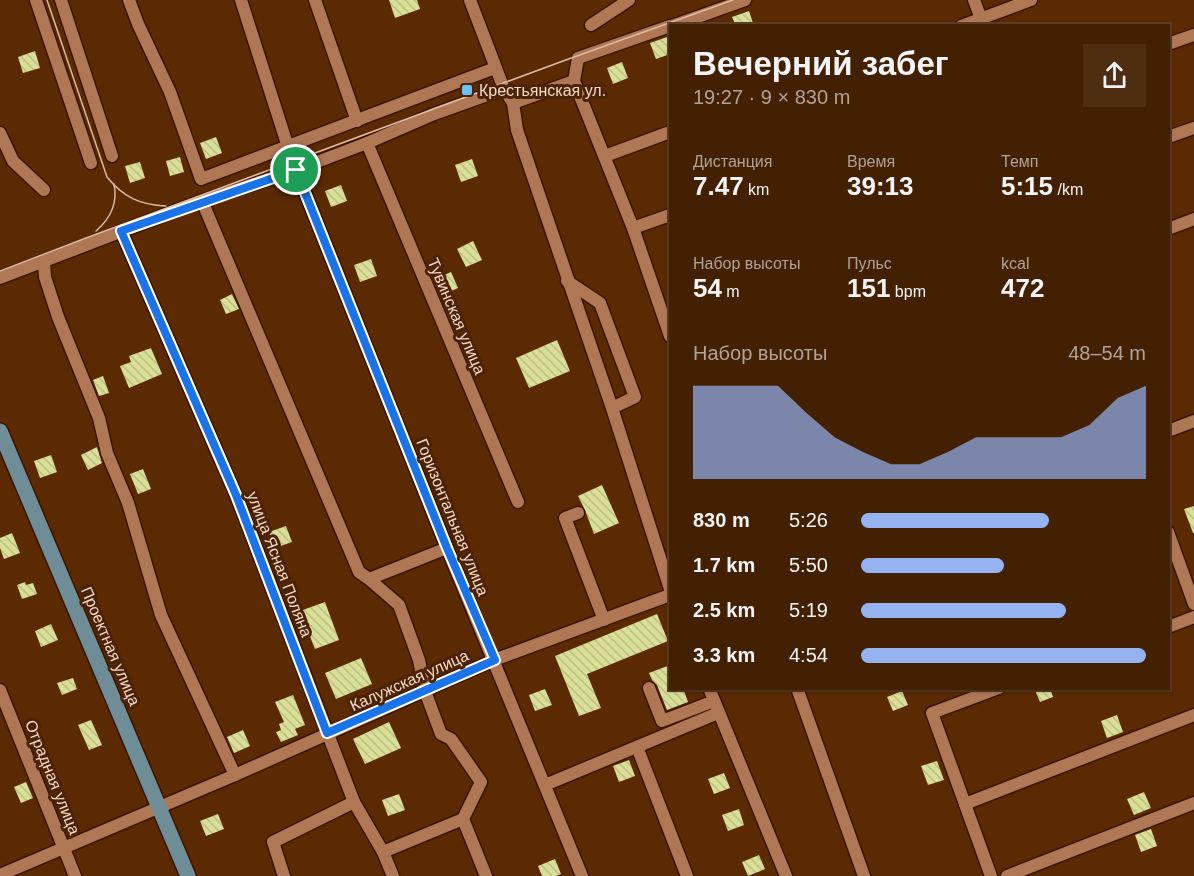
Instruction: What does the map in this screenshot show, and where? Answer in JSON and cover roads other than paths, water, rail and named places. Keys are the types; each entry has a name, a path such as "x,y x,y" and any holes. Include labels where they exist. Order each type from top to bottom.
{"main road":[{"name":"Проектная улица","path":"0,431 188,876"}],"street":[{"path":"36,0 91,163"},
{"path":"61,0 112,156"},
{"path":"129,0 170,92 201,179 495,68"},
{"path":"241,0 288,147"},
{"path":"315,0 357,121"},
{"path":"470,0 495,68 513,103 517,130 612,408 669,586"},
{"path":"591,25 629,0"},
{"path":"677,24 745,0"},
{"path":"974,0 982,22 1031,0"},
{"path":"669,27 578,58 574,81 633,228 669,333"},
{"path":"1170,43 1194,35"},
{"path":"513,103 574,81"},
{"path":"0,278 202,201 296,170 434,114 504,89"},
{"path":"1170,136 1194,128"},
{"path":"605,156 669,132"},
{"path":"0,133 13,161 44,190"},
{"name":"Тувинская улица","path":"367,143 518,502"},
{"name":"Горизонтальная улица","path":"296,170 447,548 582,876"},
{"path":"202,201 359,572 399,605 419,660 425,691 441,734 452,739 481,782 463,819 383,852"},
{"path":"633,228 669,215"},
{"path":"1170,228 1194,219"},
{"name":"улица Ясная Поляна","path":"121,231 236,495 354,802 383,852 393,876"},
{"path":"44,262 45,277 58,317 99,418 107,453 128,503 161,615 235,775"},
{"path":"567,281 600,303 635,398 612,408"},
{"path":"1170,430 1194,422"},
{"path":"578,513 565,518 604,620"},
{"path":"1170,537 1194,604"},
{"path":"369,579 447,548"},
{"name":"Калужская улица","path":"0,875 235,775 495,660 669,595"},
{"path":"1170,626 1194,617"},
{"path":"649,688 662,721 716,707"},
{"name":"Отрадная улица","path":"0,690 75,876"},
{"path":"710,690 786,876"},
{"path":"798,690 864,876"},
{"path":"991,876 933,713 994,690"},
{"path":"545,785 637,747 716,707"},
{"path":"965,804 1194,715"},
{"path":"637,747 687,876"},
{"path":"284,876 273,842 354,802"},
{"path":"1007,876 1194,803"},
{"path":"463,819 486,876"}],"tram line":[{"path":"47,0 107,177 119,190 133,199 166,206"},
{"path":"0,271 733,0"},
{"path":"96,231 106,221 112,210 115,198 114,184"}],"place":[{"name":"Крестьянская ул.","path":"467,90"}]}
